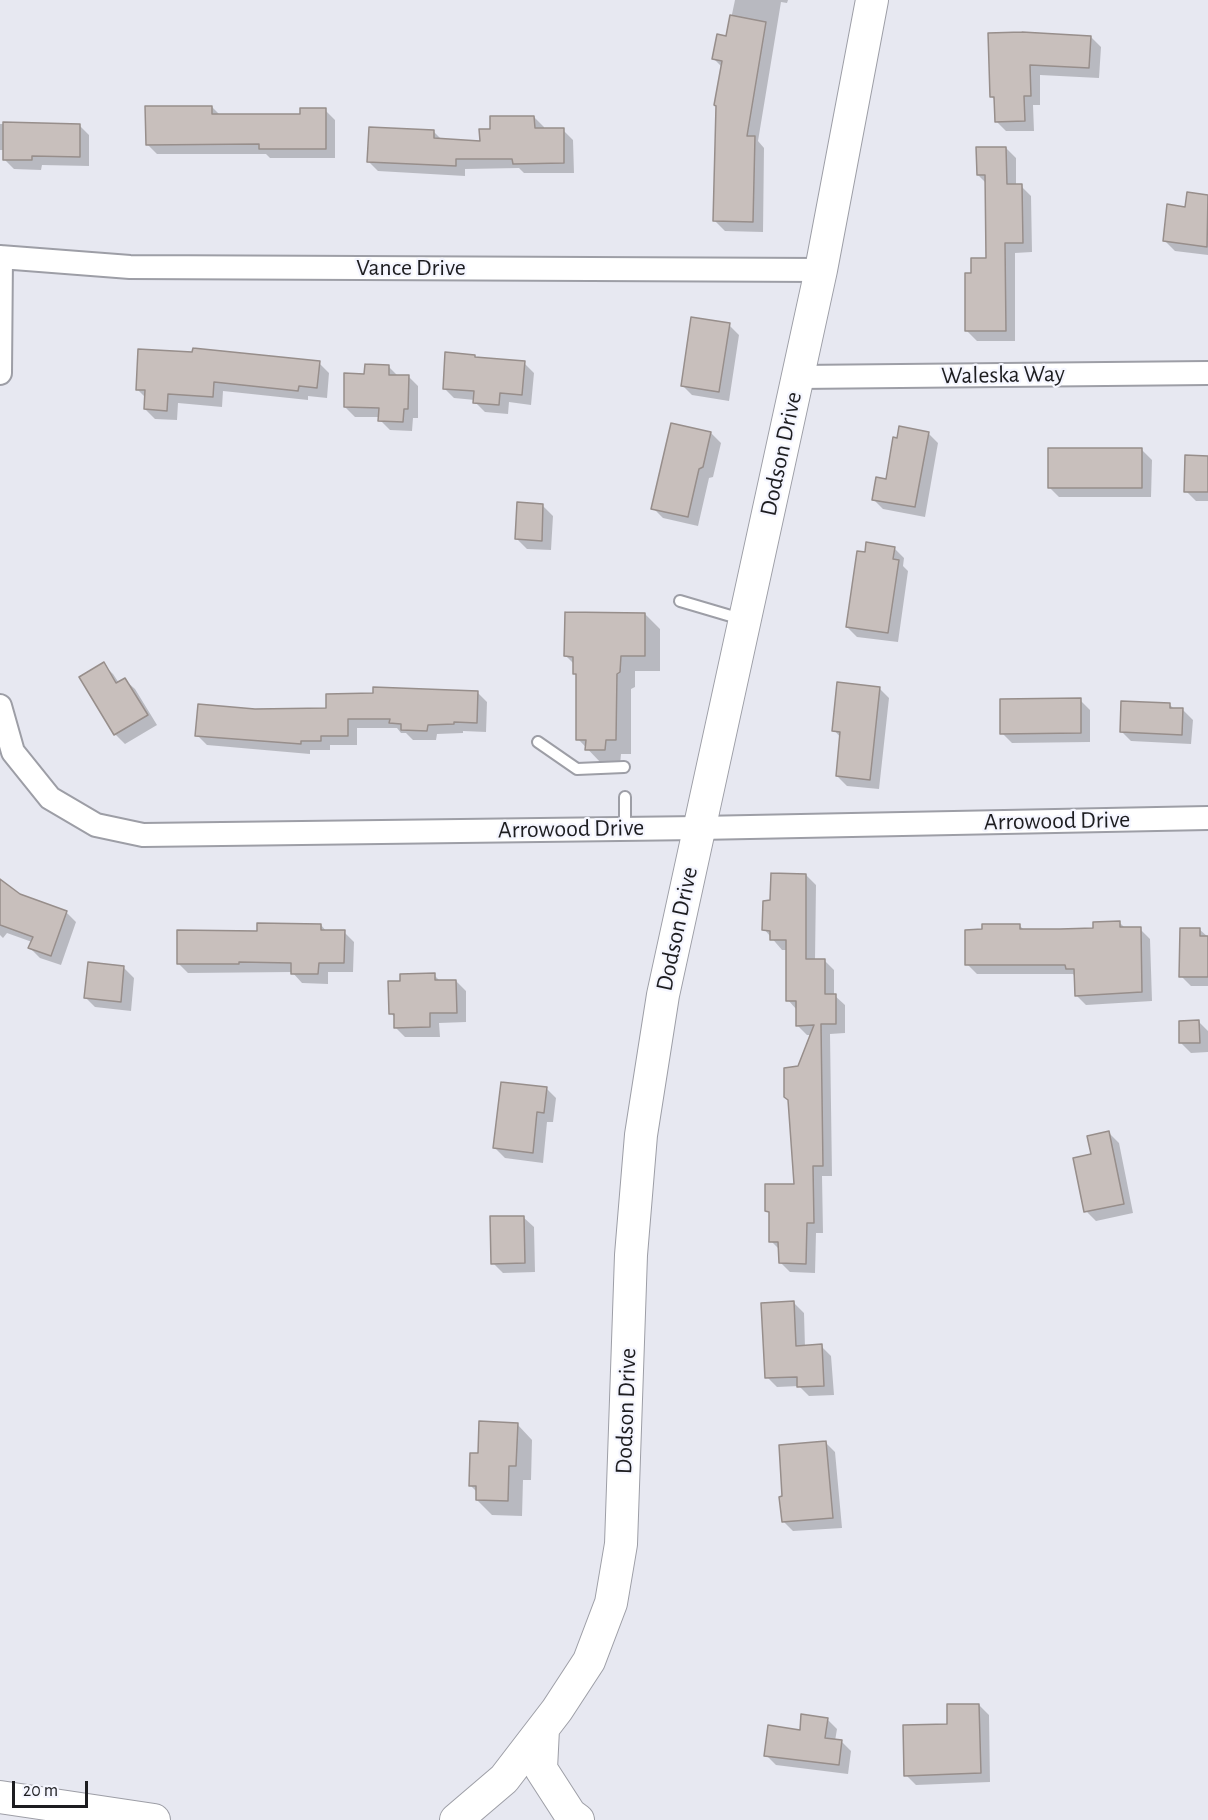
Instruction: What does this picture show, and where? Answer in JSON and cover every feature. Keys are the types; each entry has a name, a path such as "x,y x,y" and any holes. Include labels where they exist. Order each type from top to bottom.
{"street":[{"name":"Dodson Drive","path":"456,1820 504,1779 543,1729 588,1661 611,1603 621,1544 631,1255 641,1135 663,995 822,270 872,0"},
{"name":"Vance Drive","path":"1,257 130,267 822,270"},
{"path":"0,374 1,257"},
{"name":"Waleska Way","path":"798,377 1208,373"},
{"name":"Arrowood Drive","path":"0,706 13,752 50,798 96,825 143,835 699,828 1208,818"},
{"path":"543,1729 541,1769 570,1814 578,1820"},
{"path":"0,1797 154,1820"}],"lane":[{"path":"680,601 745,620"},
{"path":"538,742 576,769 624,767"},
{"path":"625,797 625,829"}],"building":[{"path":"730,15 766,22 747,136 755,136 753,222 713,221 716,106 714,105 722,61 712,59 717,34 726,36"},
{"path":"1022,32 1091,36 1089,68 1030,65 1031,96 1024,96 1025,121 995,122 994,97 990,97 988,33"},
{"path":"145,106 212,106 212,114 300,114 300,108 326,108 326,149 259,149 259,144 146,145"},
{"path":"490,116 534,116 535,128 564,128 564,163 513,164 512,159 456,159 456,166 367,162 369,127 434,130 434,138 480,141 479,129 490,129"},
{"path":"3,122 80,124 80,157 32,156 32,160 3,160"},
{"path":"976,147 1006,147 1007,184 1022,184 1023,243 1005,243 1006,331 965,331 965,273 971,273 971,258 986,258 985,175 977,175"},
{"path":"1187,192 1208,195 1207,247 1163,241 1167,204 1185,207"},
{"path":"691,317 730,323 719,392 681,386"},
{"path":"193,348 320,361 317,388 299,386 298,391 214,382 213,397 168,394 167,411 144,409 145,390 136,390 138,349 192,352"},
{"path":"445,352 525,361 522,395 500,393 499,405 473,403 474,391 443,389"},
{"path":"365,364 389,365 389,375 409,375 408,409 404,409 403,422 378,421 379,408 344,407 344,373 364,374"},
{"path":"671,423 711,432 703,467 699,469 688,517 651,509"},
{"path":"899,426 929,432 915,507 872,500 876,477 886,479 893,437 897,438"},
{"path":"1048,448 1142,448 1142,488 1048,488"},
{"path":"1185,455 1208,456 1208,492 1184,492"},
{"path":"517,502 543,504 542,541 515,539"},
{"path":"866,542 895,547 893,559 899,560 888,633 846,627 857,551 865,552"},
{"path":"565,612 645,613 645,656 621,656 620,672 617,674 616,740 606,740 605,750 585,750 586,740 576,740 576,674 573,674 573,657 564,656"},
{"path":"104,662 116,683 125,678 148,715 114,735 79,677"},
{"path":"837,682 880,687 870,780 836,776 840,732 832,731"},
{"path":"373,687 478,691 477,723 454,722 454,724 428,725 427,731 401,730 401,724 389,723 390,719 348,719 348,736 321,736 321,741 301,741 301,744 195,736 198,704 255,709 326,708 326,694 373,693"},
{"path":"1081,698 1081,733 1000,734 1000,699"},
{"path":"1121,701 1170,703 1170,708 1183,708 1182,735 1120,732"},
{"path":"771,873 806,874 806,959 825,959 825,994 836,994 836,1024 821,1024 823,1166 813,1166 814,1223 807,1223 806,1264 779,1263 778,1242 769,1242 769,1212 765,1211 765,1184 794,1184 788,1100 784,1097 784,1068 798,1066 814,1025 796,1026 796,1001 786,1001 786,940 770,940 770,931 762,930 763,901 770,900"},
{"path":"0,879 20,894 67,911 51,956 28,948 33,937 0,925"},
{"path":"1120,921 1120,927 1141,927 1142,992 1075,996 1074,969 1066,969 1065,965 965,965 965,930 982,929 982,924 1020,924 1020,929 1060,929 1093,928 1093,922"},
{"path":"257,923 321,924 321,930 345,930 344,963 319,963 318,974 291,974 291,963 177,964 177,930 257,931"},
{"path":"1180,928 1200,928 1200,936 1208,936 1208,977 1179,977"},
{"path":"88,962 124,966 121,1002 84,998"},
{"path":"435,973 435,980 456,980 457,1013 430,1013 430,1027 394,1028 394,1014 389,1014 388,981 400,981 400,974"},
{"path":"1199,1020 1200,1043 1179,1043 1179,1021"},
{"path":"501,1082 547,1087 544,1113 537,1112 533,1153 493,1148"},
{"path":"1109,1131 1124,1204 1084,1212 1073,1158 1091,1154 1087,1136"},
{"path":"490,1216 524,1216 525,1263 491,1264"},
{"path":"794,1301 796,1346 822,1344 824,1386 797,1387 797,1377 765,1378 761,1303"},
{"path":"479,1421 518,1423 516,1466 509,1466 508,1501 476,1500 476,1486 469,1486 470,1453 478,1453"},
{"path":"826,1441 833,1518 782,1522 779,1497 782,1496 779,1445"},
{"path":"947,1704 979,1704 981,1773 904,1776 903,1725 947,1724"},
{"path":"801,1714 828,1718 825,1738 842,1740 839,1765 764,1756 768,1725 800,1730"}]}
